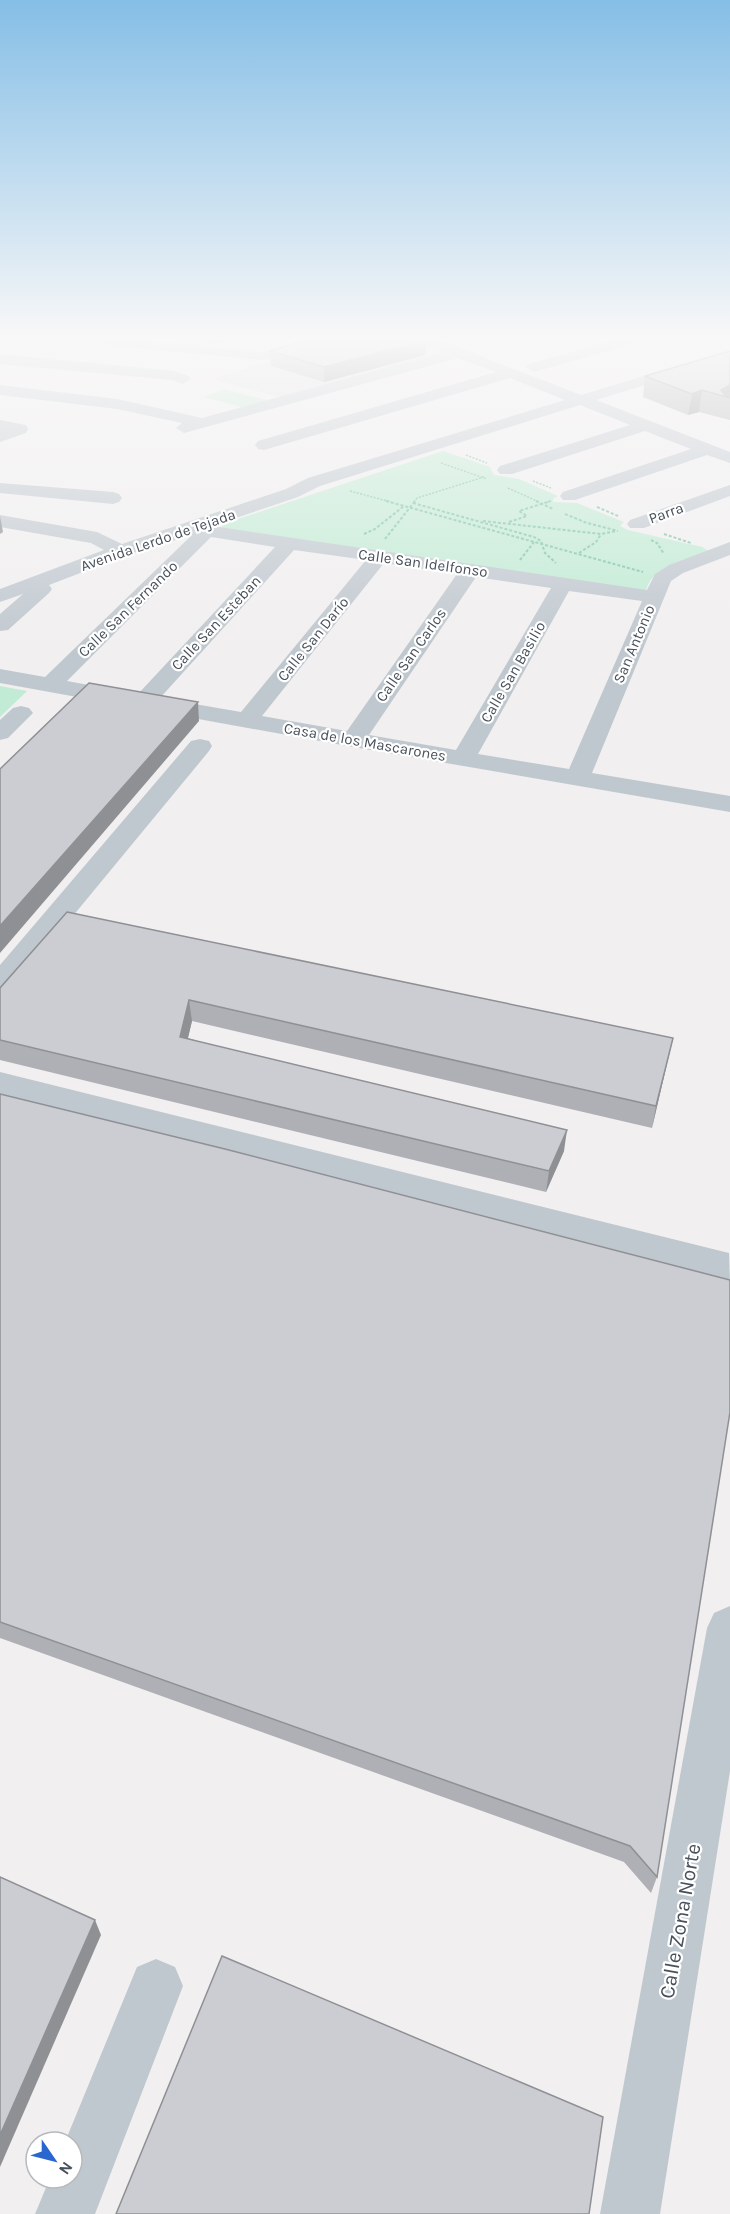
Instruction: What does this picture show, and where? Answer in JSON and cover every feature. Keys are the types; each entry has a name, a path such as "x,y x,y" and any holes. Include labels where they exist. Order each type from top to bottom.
{"street":[{"path":"391,444 408,452"},
{"name":"Avenida Lerdo de Tejada","path":"0,578 113,548 199,530 314,482 434,444"},
{"path":"501,479 588,444"},
{"path":"699,444 730,458"},
{"path":"569,496 708,449"},
{"name":"Avenida Lerdo de Tejada","path":"0,596 57,576 113,548 278,487 314,482"},
{"path":"0,488 113,498"},
{"name":"Parra","path":"636,531 730,490"},
{"path":"0,521 98,538 113,548"},
{"name":"Calle San Idelfonso","path":"199,530 470,570 657,575"},
{"name":"Calle San Fernando","path":"50,685 199,530"},
{"name":"Calle San Esteban","path":"143,702 289,544"},
{"path":"657,575 730,548"},
{"name":"Calle San Darío","path":"246,721 379,557"},
{"name":"Calle San Carlos","path":"353,740 470,570"},
{"name":"Calle San Basilio","path":"463,759 560,574"},
{"name":"San Antonio","path":"577,779 657,575"},
{"path":"0,625 57,576"},
{"name":"Casa de los Mascarones","path":"0,676 353,740 730,804"},
{"path":"0,733 21,713"},
{"path":"0,984 200,746"},
{"path":"0,1083 729,1267"},
{"name":"Calle Zona Norte","path":"630,2214 730,1628"},
{"path":"65,2214 156,1986"}],"path":[{"path":"435,462 483,477 501,479 541,504 587,523 617,530 636,531 657,543 664,555 657,575"},
{"path":"379,557 376,550 417,498 483,477 501,479"},
{"path":"314,482 657,575"},
{"path":"506,523 527,516 519,511 569,496"},
{"path":"413,503 534,537 542,544 545,553 560,574"},
{"path":"360,536 375,529 404,506"},
{"path":"471,524 478,521 506,523 601,534 617,530 636,531"},
{"path":"578,554 596,542 601,534"},
{"path":"631,575 640,571 657,575"}],"green space":[{"path":"443,451 490,467 494,475 519,479 558,496 553,499 553,502 577,503 624,522 620,526 628,530 702,547 710,552 682,560 663,569 656,574 646,591 219,529 226,523"},
{"path":"0,686 27,691 0,717"}],"building":[{"path":"89,683 198,702 0,926 0,769"},
{"path":"67,912 673,1038 656,1106 189,1000 180,1037 567,1130 549,1171 0,1040 0,988"},
{"path":"0,1094 225,1149 730,1280 730,1412 657,1877 630,1846 0,1622"},
{"path":"0,1877 95,1920 0,2135"},
{"path":"222,1956 603,2117 589,2214 116,2214"}]}
